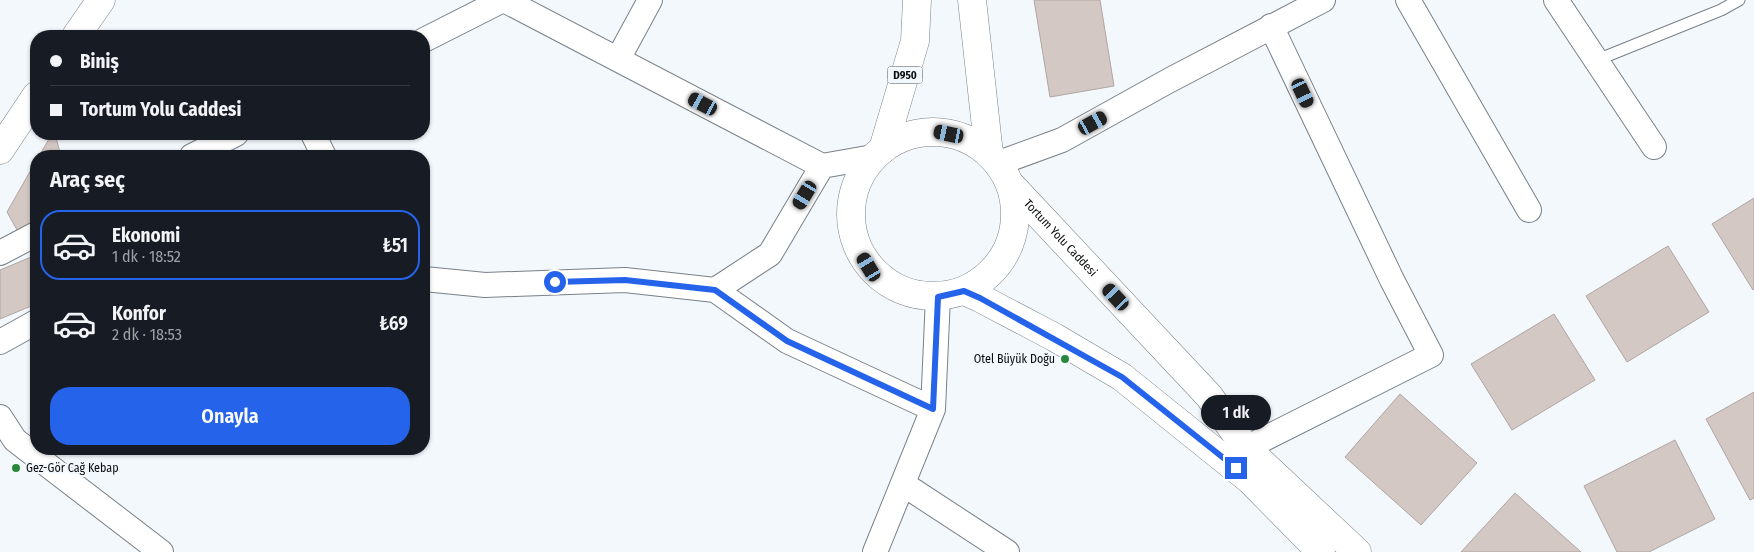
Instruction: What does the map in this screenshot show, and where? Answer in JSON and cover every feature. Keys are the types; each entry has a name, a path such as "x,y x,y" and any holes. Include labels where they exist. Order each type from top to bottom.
{"main road":[{"path":"80,30 100,0"},
{"name":"Tortum Yolu Caddesi","path":"878,153 915,41 917,0"},
{"name":"Tortum Yolu Caddesi","path":"951,294 986,278 1003,259 1013,235 1016,209 999,167 972,0"},
{"path":"0,150 30,105"},
{"name":"Tortum Yolu Caddesi","path":"1320,552 1250,480 1122,377 980,298 951,294 912,295 888,284 869,267 856,245 850,222 851,199 859,176 878,153 892,142 913,133 937,131 960,136 982,147 1209,396 1246,448 1357,552"}],"street":[{"path":"430,37 504,0 822,166 878,153"},
{"path":"618,59 650,0"},
{"path":"999,167 1062,140 1170,80 1323,0"},
{"path":"1408,0 1530,210"},
{"path":"1556,0 1654,146"},
{"path":"1246,448 1431,355 1392,280 1271,26"},
{"path":"204,150 224,140"},
{"path":"715,290 770,254 822,166"},
{"path":"0,253 30,237"},
{"path":"430,280 485,285 625,280 715,290 787,341 933,409"},
{"path":"875,552 933,409 951,294"},
{"path":"0,342 30,325"},
{"path":"0,417 8,438 30,454"},
{"path":"31,455 161,552"},
{"path":"903,484 1007,552"}],"lane":[{"path":"1597,60 1721,10 1739,0"}],"building":[{"path":"1034,0 1100,0 1114,86 1050,97"},
{"path":"48,140 57,140 59,150 43,150"},
{"path":"30,172 30,232 21,237 7,212"},
{"path":"1754,198 1754,289 1753,290 1712,224"},
{"path":"1668,246 1709,312 1627,362 1586,296"},
{"path":"30,258 30,306 0,319 0,270"},
{"path":"1554,314 1595,380 1512,430 1471,364"},
{"path":"1754,392 1754,498 1750,500 1706,419"},
{"path":"1400,394 1477,463 1421,525 1345,457"},
{"path":"1675,440 1715,519 1649,552 1617,552 1584,486"},
{"path":"1515,493 1581,552 1461,552"}],"place":[{"name":"Otel Büyük Doğu","path":"1065,359"},
{"name":"Gez-Gör Cağ Kebap","path":"16,468"}],"route":[{"path":"555,282 625,280 715,290 787,341 933,409 938,297 964,291 1054,338 1122,377 1236,468"}]}
